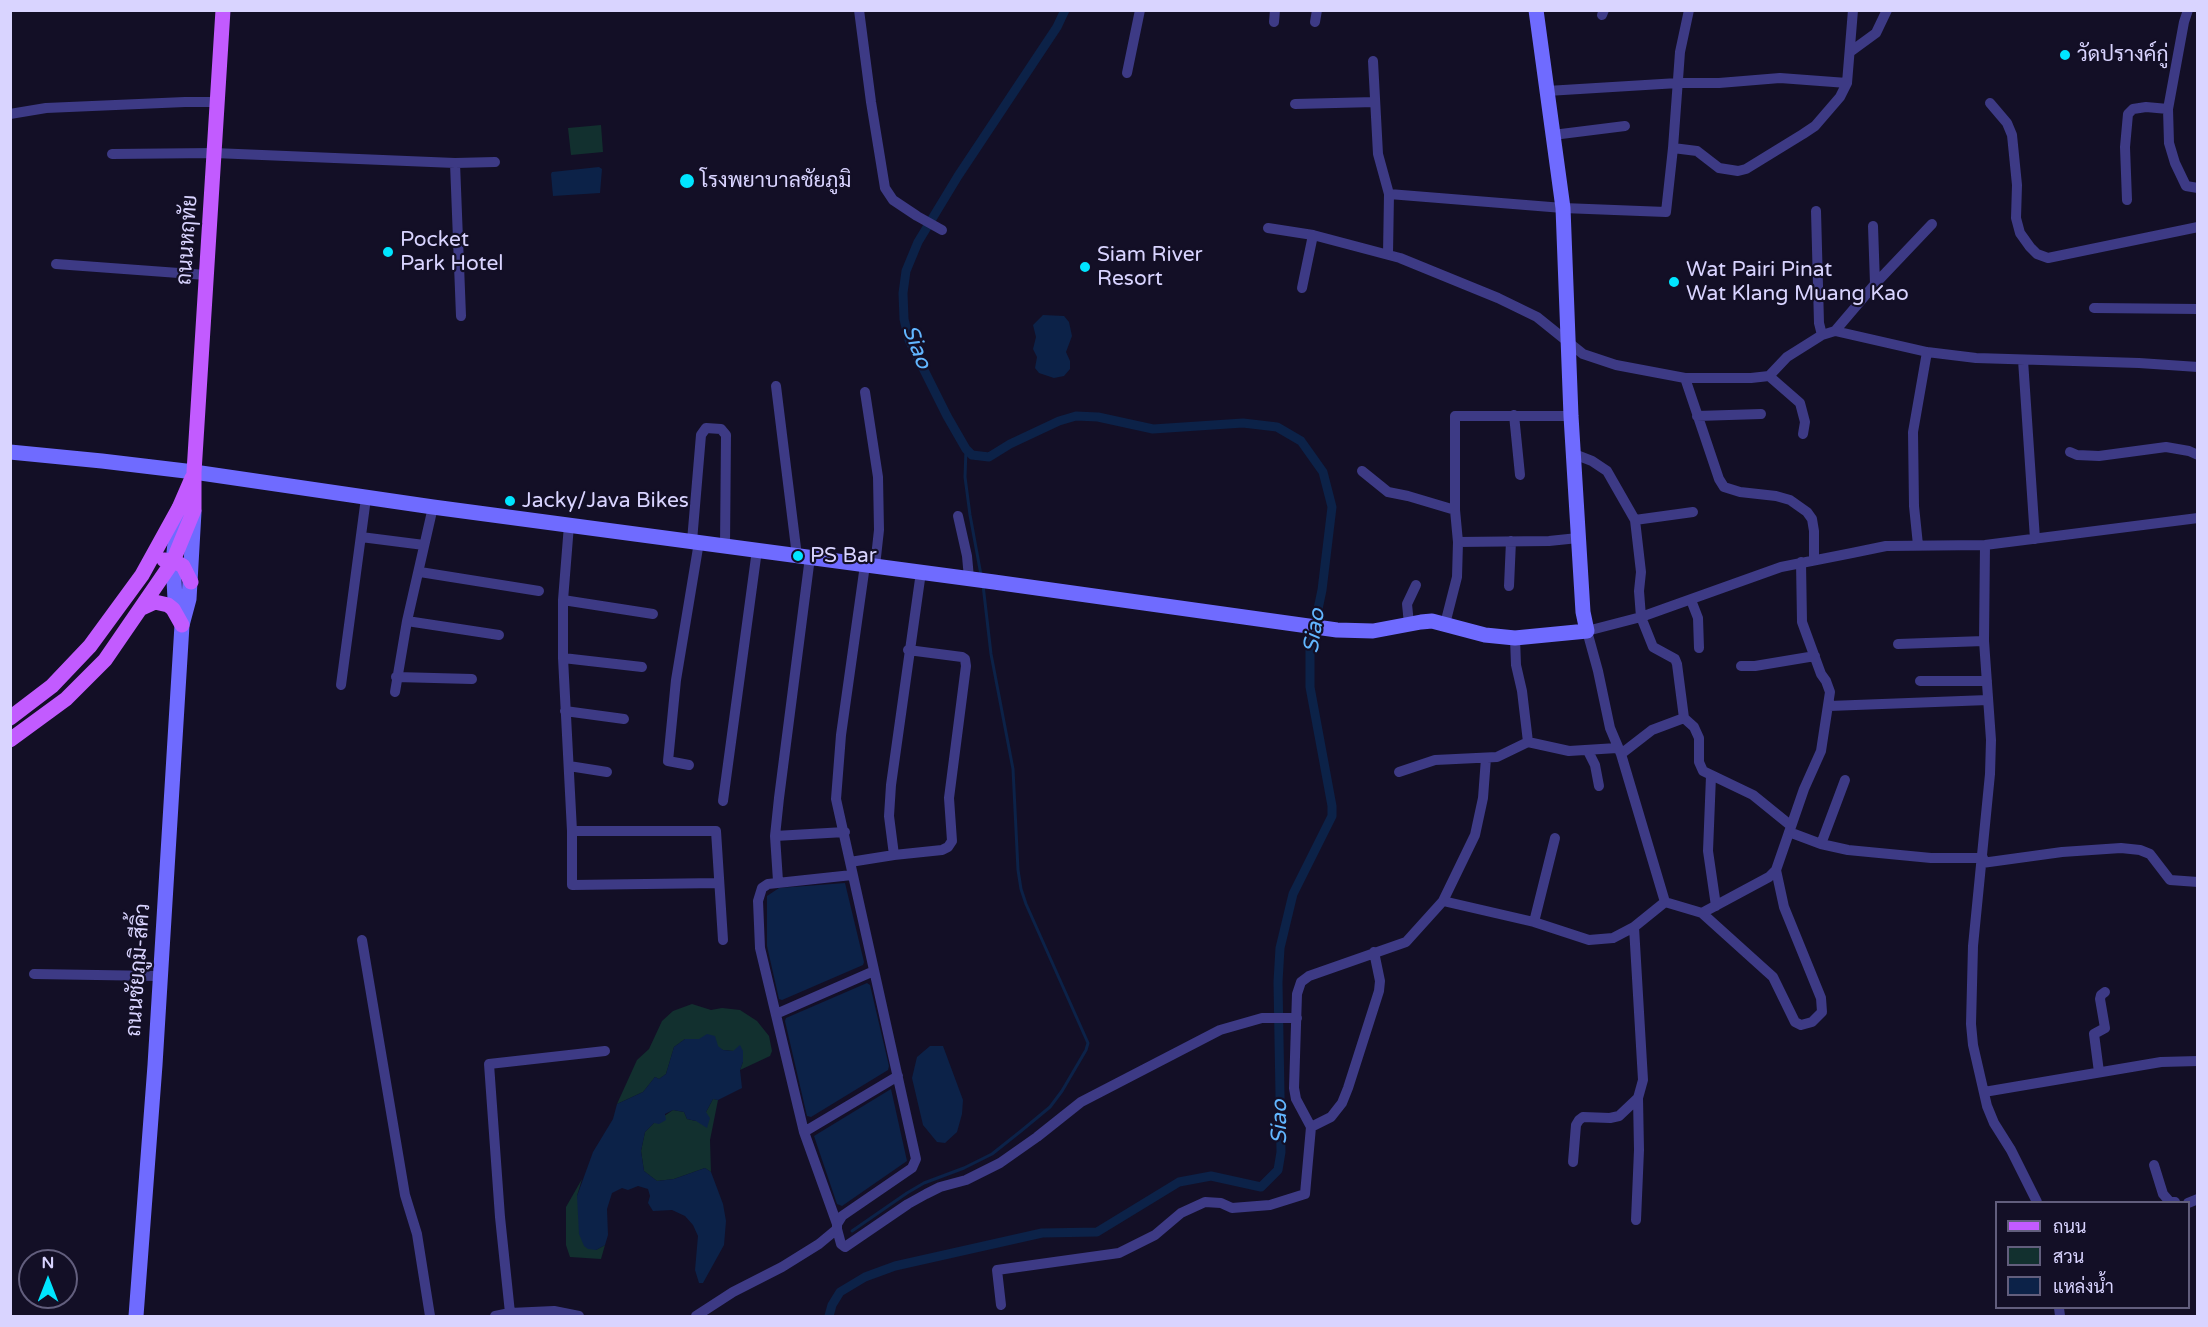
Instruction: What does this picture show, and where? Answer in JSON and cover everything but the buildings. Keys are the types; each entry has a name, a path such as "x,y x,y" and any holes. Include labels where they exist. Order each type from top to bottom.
{"main road":[{"name":"ถนนหฤทัย","path":"195,472 223,10"},
{"name":"ถนนชัยภูมิ-สีคิ้ว","path":"187,509 195,472"},
{"path":"10,718 52,686 90,646 187,509"},
{"path":"142,574 162,560 173,561 183,566 191,582"},
{"path":"10,741 66,699 105,660 173,561"},
{"path":"142,608 154,602 168,605 173,609 182,626"}],"street":[{"path":"859,10 885,188 893,200 942,230"},
{"path":"1127,73 1140,10"},
{"path":"1315,22 1317,10"},
{"path":"1536,10 1563,208 1571,416 1583,612 1610,728 1665,902"},
{"path":"1389,194 1563,208 1666,212 1680,52 1689,10"},
{"path":"1673,148 1697,151 1719,168 1738,171 1746,169 1815,126 1840,97 1847,83 1853,10"},
{"path":"1850,52 1876,33 1887,10"},
{"path":"2188,10 2168,109 2169,143 2186,186 2198,188"},
{"path":"1373,62 1378,154 1389,194 1388,254"},
{"path":"1547,91 1780,78 1847,83"},
{"path":"10,114 45,108 217,102"},
{"path":"1295,104 1375,102"},
{"path":"1990,103 2007,123 2012,135 2017,185 2016,218 2020,232 2037,254 2048,258 2198,226"},
{"path":"2127,200 2125,147 2128,114 2133,109 2146,107 2168,109"},
{"path":"1553,135 1625,126"},
{"path":"112,154 214,153 455,163 495,162"},
{"path":"455,163 460,316"},
{"path":"1816,211 1819,323 1822,335"},
{"path":"1835,331 1875,284 1932,224"},
{"path":"1873,226 1875,284"},
{"path":"1268,228 1313,235 1388,254 1498,298 1537,317 1570,346 1583,354 1616,365 1685,378 1769,376 1787,357 1822,335 1835,331 1927,352 2023,360 2139,363 2198,368"},
{"path":"1302,288 1313,235"},
{"path":"56,264 207,275"},
{"path":"2094,308 2198,309"},
{"path":"1918,545 1914,506 1913,432 1927,352"},
{"path":"2023,360 2035,539"},
{"path":"1769,376 1800,403 1804,422 1803,434"},
{"path":"1685,378 1719,480 1724,487 1740,492 1790,500 1807,512 1812,519 1814,531 1814,560"},
{"path":"776,386 804,556 775,837 778,881"},
{"path":"696,1317 733,1292 782,1267 838,1233 842,1216 915,1164 916,1154 836,799 840,746 870,565 879,530 878,477 865,392"},
{"path":"1697,416 1761,414"},
{"path":"1514,415 1520,474"},
{"path":"1445,624 1457,577 1455,416 1571,416"},
{"path":"689,765 668,761 676,680 696,542 701,435 706,428 721,429 726,435 725,546"},
{"path":"2070,452 2077,455 2099,456 2166,447 2189,451 2198,456"},
{"path":"10,452 195,472 366,498 1337,630 1372,631 1432,621 1485,635 1515,638 1587,631 1641,618 1781,567 1886,546 1985,545 2198,518"},
{"path":"1574,454 1592,461 1607,471 1635,520 1641,572 1639,591 1641,618 1653,647 1675,659 1677,664 1684,718 1696,730 1699,738 1702,771 1753,795 1790,828 1821,844 1848,850 1983,861 2121,848 2140,850 2150,854 2170,880 2198,882"},
{"path":"1362,471 1388,492 1455,510"},
{"path":"340,685 366,498"},
{"path":"395,692 407,621 433,507"},
{"name":"ถนนชัยภูมิ-สีคิ้ว","path":"182,626 175,599 173,561 187,509"},
{"name":"ถนนชัยภูมิ-สีคิ้ว","path":"136,1317 155,1065 182,626 191,582 187,509"},
{"path":"1635,520 1693,512"},
{"path":"958,516 972,579"},
{"path":"569,525 563,600 563,658 572,831 572,885 719,884"},
{"path":"361,537 424,545"},
{"path":"1458,542 1578,538"},
{"path":"1509,586 1511,542"},
{"path":"1985,545 1984,641 1990,774 1973,946 1971,1024 1973,1045 1994,1123 2011,1150 2036,1201"},
{"path":"723,801 757,550"},
{"path":"1702,913 1769,877 1776,870 1821,751 1829,706 1829,687 1821,674 1802,622 1801,562"},
{"path":"420,572 539,591"},
{"path":"894,855 890,816 891,785 908,650 921,572"},
{"path":"1409,624 1407,604 1416,585"},
{"path":"563,600 652,614"},
{"path":"1691,600 1698,618 1699,648"},
{"path":"407,621 500,635"},
{"path":"1515,638 1516,665 1526,714 1528,742"},
{"path":"1898,644 1984,641"},
{"path":"850,862 942,850 951,844 949,798 965,659 908,650"},
{"path":"1741,666 1755,666 1815,656"},
{"path":"563,658 642,667"},
{"path":"396,677 472,679"},
{"path":"1920,681 1987,681"},
{"path":"1829,706 1988,700"},
{"path":"565,711 624,719"},
{"path":"1399,772 1435,760 1497,757 1528,742 1569,751 1619,751 1652,730 1684,718"},
{"path":"1588,751 1599,786"},
{"path":"1000,1305 997,1270 1119,1254 1155,1235 1181,1213 1205,1202 1221,1203 1232,1208 1270,1205 1305,1194 1311,1127 1296,1099 1294,1088 1295,1018 1297,994 1301,982 1309,976 1406,942 1443,902 1475,835 1483,798 1486,758"},
{"path":"569,766 607,772"},
{"path":"1711,776 1708,851 1716,906"},
{"path":"1821,844 1845,780"},
{"path":"572,831 716,831 723,940"},
{"path":"775,837 845,832"},
{"path":"1534,922 1555,838"},
{"path":"1665,902 1702,913 1773,977 1795,1022 1801,1025 1812,1022 1822,1012 1821,998 1784,907 1776,870"},
{"path":"852,875 778,881 762,888 758,901 760,948 804,1132 838,1233 845,1247 926,1194 940,1187 966,1180 1000,1162 1037,1137 1081,1102 1220,1030 1262,1018 1295,1018"},
{"path":"1443,902 1534,922 1589,940 1613,938 1634,927 1665,902"},
{"path":"1634,927 1643,1080 1638,1098 1639,1150 1636,1220"},
{"path":"362,940 405,1195 417,1234 430,1317"},
{"path":"1311,1127 1330,1117 1342,1102 1348,1088 1379,991 1380,981 1374,952"},
{"path":"776,1014 874,971"},
{"path":"34,974 159,976"},
{"path":"2099,1072 2094,1034 2105,1028 2100,999 2105,992"},
{"path":"510,1313 500,1217 489,1064 605,1051"},
{"path":"1984,1092 2161,1062 2198,1061"},
{"path":"804,1132 898,1076"},
{"path":"1573,1162 1576,1125 1582,1117 1619,1116 1638,1098"},
{"path":"2154,1165 2163,1194 2169,1201"},
{"path":"495,1317 510,1313 554,1311 579,1317"}],"green space":[{"path":"601,125 603,152 571,155 568,128"},
{"path":"692,1004 711,1010 722,1008 740,1010 757,1021 769,1036 772,1051 770,1056 740,1070 743,1062 733,1051 723,1050 699,1039 685,1039 674,1047 666,1074 659,1079 655,1077 643,1092 617,1104 637,1060 649,1049 662,1021 673,1011"},
{"path":"713,1099 718,1100 710,1140 711,1172 705,1168 674,1179 657,1181 644,1171 641,1151 645,1132 673,1110 684,1112 687,1119 696,1121 706,1112"},
{"path":"582,1179 577,1196 596,1250 605,1245 601,1259 570,1257 566,1245 566,1207"}],"water":[{"path":"599,167 602,169 600,193 553,196 552,172"},
{"path":"1043,315 1064,316 1069,322 1072,336 1066,352 1070,361 1070,369 1064,376 1054,378 1039,373 1035,368 1037,357 1033,349 1036,337 1033,325"},
{"path":"845,883 863,965 782,1000 779,999 767,946 767,896 779,888"},
{"path":"867,983 870,985 889,1066 888,1070 811,1117 807,1116 786,1018"},
{"path":"707,1034 715,1036 718,1046 723,1050 733,1051 740,1045 743,1051 740,1070 742,1088 718,1100 713,1099 706,1112 710,1118 707,1128 696,1121 687,1119 684,1112 673,1110 665,1114 666,1120 659,1124 654,1123 645,1132 641,1151 644,1171 657,1181 674,1179 705,1168 711,1172 723,1204 726,1221 724,1245 703,1283 699,1283 695,1270 698,1236 693,1225 685,1216 672,1210 653,1211 648,1203 650,1196 648,1189 638,1186 628,1190 622,1188 612,1193 607,1209 608,1235 605,1245 596,1250 584,1246 579,1234 577,1196 593,1152 613,1119 617,1104 643,1092 655,1077 659,1079 666,1074 674,1047 685,1039 699,1039"},
{"path":"930,1046 943,1046 963,1100 957,1132 945,1143 937,1142 923,1125 912,1078 917,1057"},
{"path":"891,1089 907,1161 842,1206 837,1204 814,1136"}],"waterway":[{"name":"Siao","path":"829,1316 832,1305 840,1292 865,1277 895,1266 1042,1233 1097,1232 1179,1182 1211,1176 1261,1187 1278,1170 1281,1152 1278,982 1280,948 1293,894 1332,816 1310,687 1310,647 1322,590 1332,507 1323,472 1301,441 1277,427 1243,423 1153,429 1098,417 1076,416 1059,421 1010,444 989,457 972,455 966,449 947,416 909,340 904,319 903,293 906,271 918,242 958,176 1057,27 1065,10"},
{"path":"966,449 965,477 981,575"},
{"path":"852,1231 924,1183 964,1168 992,1154 1021,1131 1050,1107 1062,1091 1088,1043 1021,889 1013,769 991,654 983,585"}],"place":[{"name":"วัดปรางค์กู่","path":"2065,55"},
{"name":"โรงพยาบาลชัยภูมิ","path":"687,181"},
{"name":"Pocket Park Hotel","path":"388,252"},
{"name":"Siam River Resort","path":"1085,267"},
{"name":"Wat Pairi Pinat Wat Klang Muang Kao","path":"1674,282"},
{"name":"Jacky/Java Bikes","path":"510,501"},
{"name":"PS Bar","path":"798,556"}]}
